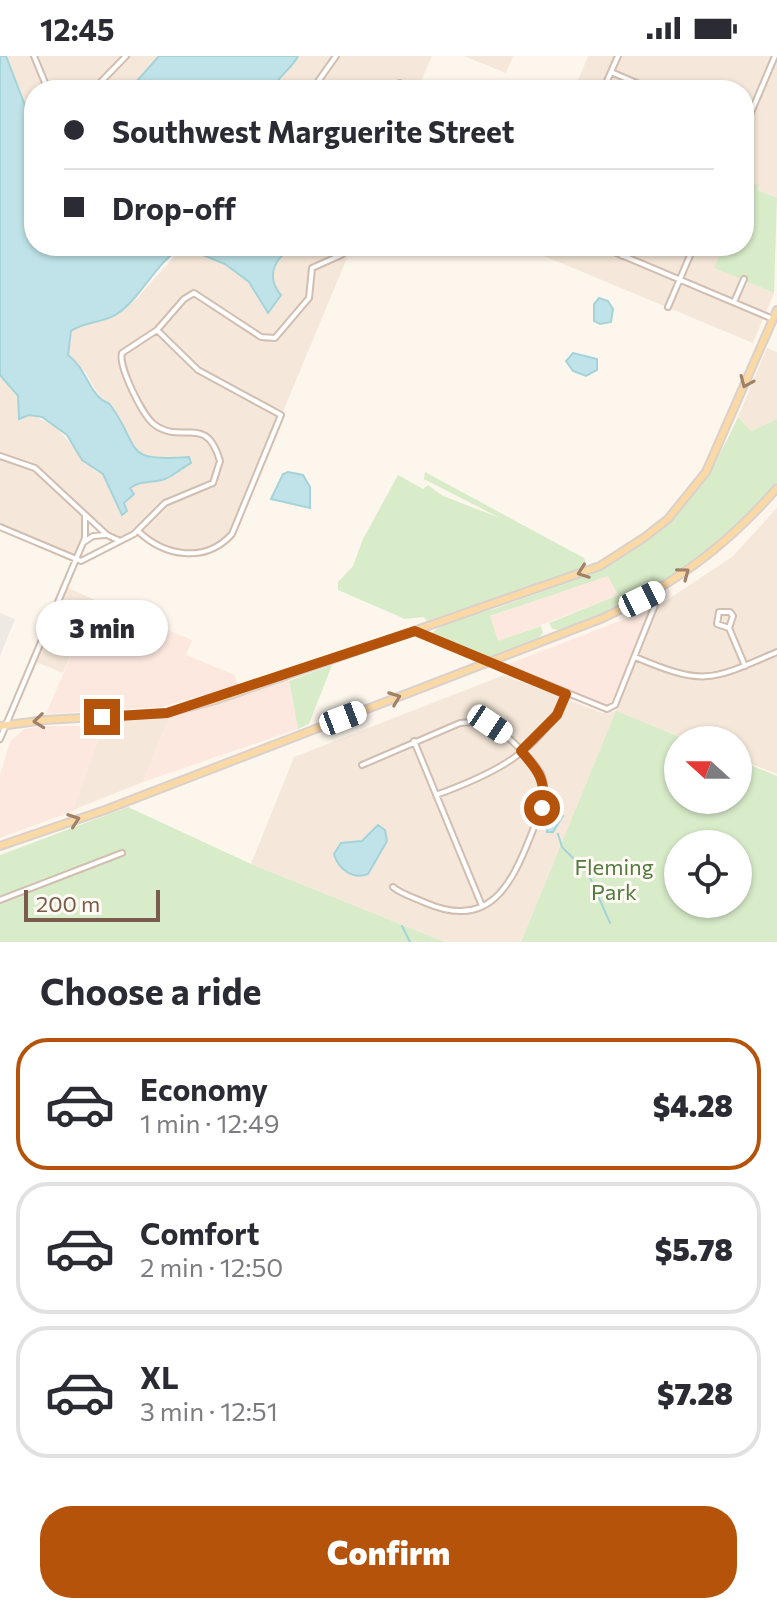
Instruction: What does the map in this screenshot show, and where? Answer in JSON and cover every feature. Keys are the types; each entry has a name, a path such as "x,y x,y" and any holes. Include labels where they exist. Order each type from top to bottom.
{"main road":[{"path":"2,726 167,713 600,566 668,519 706,472 777,310"},
{"path":"0,846 105,810 603,618 661,590 720,545 777,488"}],"street":[{"path":"34,56 44,80"},
{"path":"103,80 126,56"},
{"path":"319,80 336,56"},
{"path":"607,80 618,56"},
{"path":"754,105 775,56"},
{"path":"611,72 630,80"},
{"path":"0,527 75,561 138,531 165,503 213,483 219,469 215,448 205,435 168,430 150,420 122,367 122,353 157,330 184,299 194,293 261,337 275,338 309,298 312,268 339,256"},
{"path":"622,256 773,319"},
{"path":"668,307 690,256"},
{"path":"734,302 744,279"},
{"path":"138,531 157,546 178,553 192,554 221,545 232,534 280,412 198,370 181,357 157,330"},
{"path":"0,456 35,468 107,535 120,541"},
{"path":"0,739 2,726 83,544 85,515"},
{"path":"83,544 93,536 107,535"},
{"path":"415,631 603,709 612,708 661,590"},
{"path":"729,628 717,624 719,612 730,612 733,616 729,628 745,666"},
{"path":"635,657 696,679 720,676 777,652"},
{"path":"436,795 494,774 557,715 566,694"},
{"path":"362,765 460,723 477,721 490,724 521,751 541,774 545,791 542,808 514,878 492,901 457,912 436,907 393,887"},
{"path":"414,741 482,906"},
{"path":"0,900 122,853"}],"shaded area":[{"path":"6,56 159,56 138,80 24,80 24,103"},
{"path":"298,56 432,56 421,80 276,79"},
{"path":"464,56 513,56 506,73"},
{"path":"588,56 777,56 777,198 754,186 754,80 578,80"},
{"path":"175,256 205,256 225,264 249,282 265,311 281,295 273,286 272,275 277,259 282,256 348,256 232,534 221,545 192,554 168,551 138,531 120,541 107,535 86,516 86,531 75,561 0,527 0,375 29,414 55,426 95,471 103,474 123,515 127,511 123,503 130,488 191,462 189,458 160,459 141,454 130,445 111,404 101,399 86,373 68,355 71,331 78,325 115,317"},
{"path":"544,256 720,256 715,268 774,293 753,343"},
{"path":"767,348 777,352 777,419 751,431 738,417"},
{"path":"777,508 777,774 752,764 752,726 664,726 664,730 616,712 521,942 445,942 251,864 294,757 504,675 602,713 616,711 658,606 732,557"},
{"path":"608,575 618,595 498,642 489,617"},
{"path":"66,587 95,600 63,673 34,661"},
{"path":"95,600 192,640 186,655 235,675 237,685 162,707 46,714"},
{"path":"651,609 610,705 603,706 503,666"},
{"path":"0,613 15,619 0,656"},
{"path":"288,679 298,729 143,782 170,716"},
{"path":"170,716 143,782 73,810 104,722"},
{"path":"103,726 73,811 0,838 0,775 10,742 24,729"}],"green space":[{"path":"754,183 759,185 757,190 777,198 774,293 714,268 719,256 754,256"},
{"path":"738,417 751,431 777,419 777,482 756,507 707,553 623,606 561,630 552,629 549,623 618,595 608,576 490,616 498,641 541,626 543,633 536,640 490,658 430,635 451,622 580,577 643,544 669,523 693,496 716,461"},
{"path":"425,472 584,558 587,566 427,621 424,617 405,619 338,590 338,582 353,566 363,539 398,475 423,489 428,485 443,496 500,518 424,479"},
{"path":"332,665 309,724 298,729 289,681"},
{"name":"Fleming Park","path":"616,711 664,730 664,814 752,814 752,766 777,776 777,942 521,942"},
{"path":"128,807 251,864 445,942 0,942 0,855"}],"water":[{"path":"0,56 6,56 24,103 24,256 171,256 117,314 71,331 68,355 97,395 110,405 136,450 152,457 189,457 191,463 166,479 130,488 134,494 124,503 127,511 122,515 103,474 82,460 67,435 42,417 29,415 19,419 18,396 0,375"},
{"path":"159,56 298,56 278,80 138,80"},
{"path":"205,256 282,256 273,273 281,295 268,313 249,282 225,264"},
{"path":"599,298 608,301 613,309 611,322 600,324 594,321 594,304"},
{"path":"573,353 597,359 597,370 586,376 573,371 566,361"},
{"path":"283,474 303,475 310,487 310,508 271,499"},
{"path":"553,811 563,816 553,832 547,832 547,817"},
{"path":"378,825 385,830 387,841 368,874 357,876 347,872 334,854 341,843 362,841"}],"waterway":[{"path":"558,834 562,847 588,873 610,923"},
{"path":"402,926 410,942"}],"route":[{"path":"102,717 167,713 216,700 415,631 566,694 557,715 521,751 541,774 545,791 542,808"}]}
